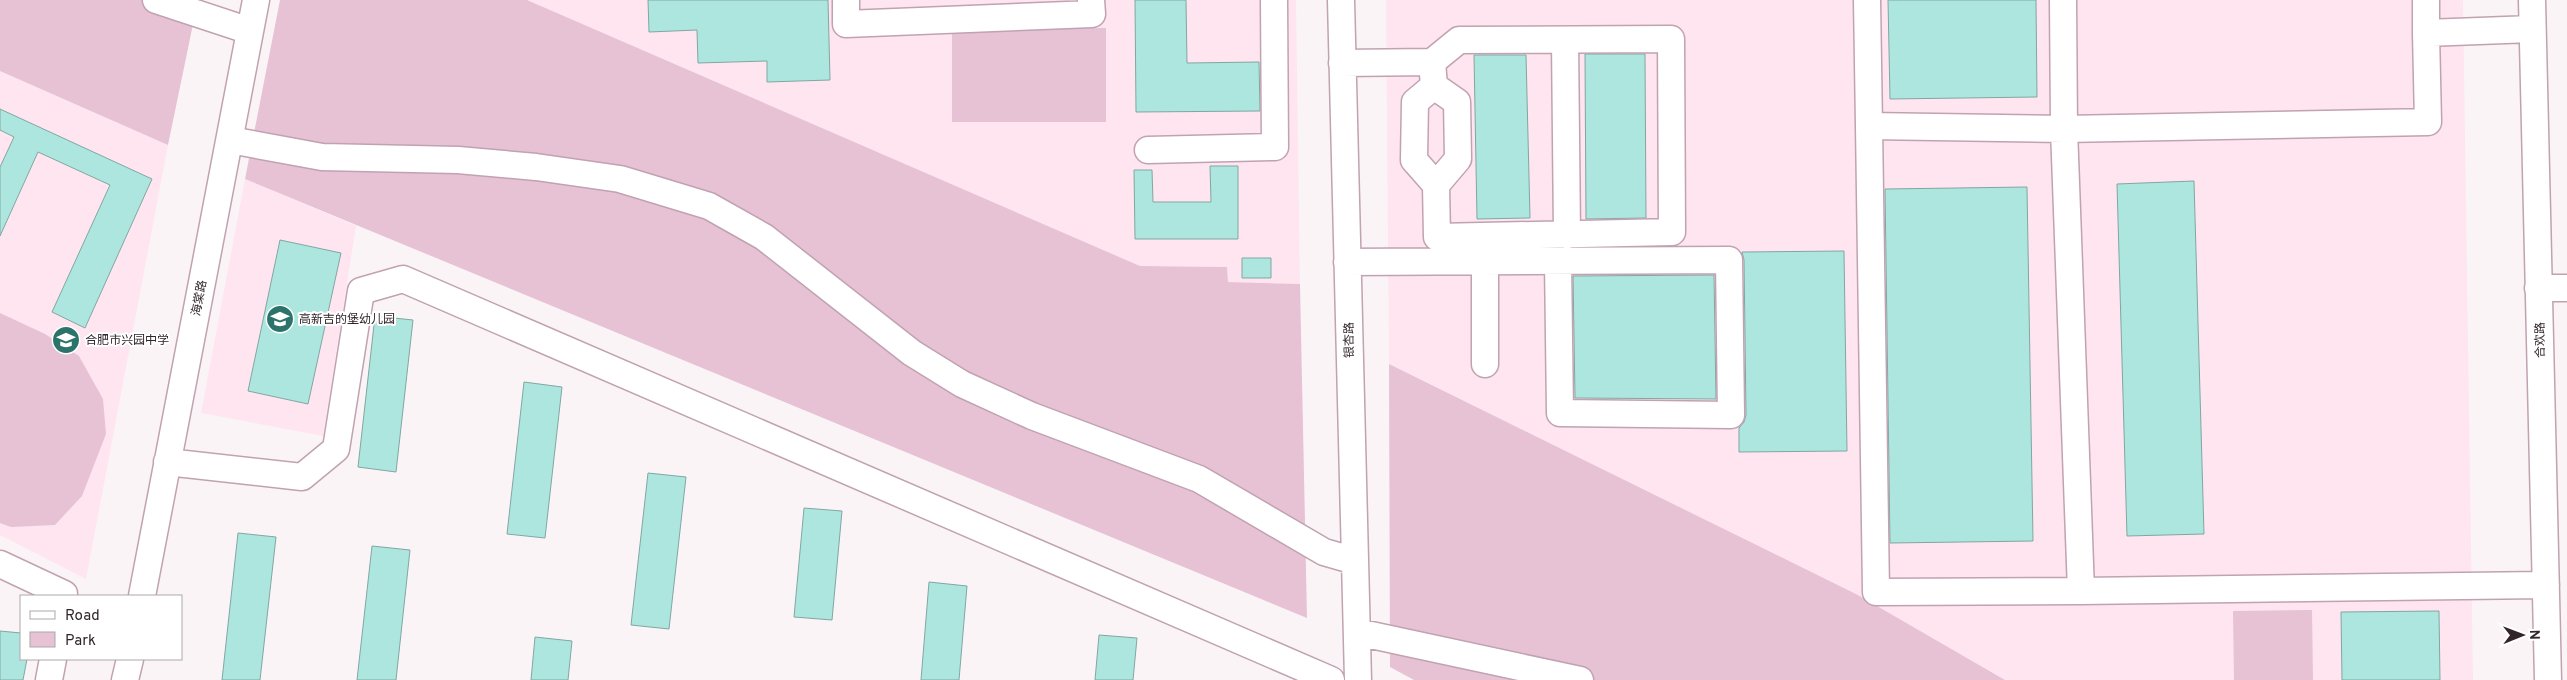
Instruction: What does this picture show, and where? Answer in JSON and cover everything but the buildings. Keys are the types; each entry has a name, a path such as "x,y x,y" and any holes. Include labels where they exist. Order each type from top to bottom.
{"street":[{"path":"156,0 250,31"},
{"name":"海棠路","path":"142,595 256,0"},
{"path":"846,0 846,24 1092,14 1091,0"},
{"path":"1148,150 1275,147 1274,0"},
{"name":"银杏路","path":"1341,0 1358,680"},
{"path":"1867,0 1876,592 2546,585"},
{"path":"2063,0 2064,129 2081,591"},
{"path":"1869,126 2064,129 2428,122 2426,0"},
{"name":"合欢路","path":"2532,0 2546,585 2557,620 2548,680"},
{"path":"2426,32 2532,29"},
{"path":"1671,39 1672,232 1437,237 1436,185 1414,160 1415,102 1433,74 1459,40 1671,39"},
{"path":"1565,40 1567,234"},
{"path":"1342,63 1433,74 1458,102 1458,159 1436,185"},
{"path":"230,140 322,157 458,160 536,167 620,180 709,206 764,237 912,353 962,384 1032,416 1199,479 1324,552 1355,561"},
{"path":"1348,262 1729,260 1731,415 1560,413 1558,261"},
{"path":"1485,261 1485,364"},
{"path":"167,462 302,477 336,450 361,291 403,279 1331,680"},
{"path":"2538,288 2567,288"},
{"path":"0,564 64,595"},
{"path":"1357,632 1580,680"},
{"path":"49,680 53,660"},
{"path":"125,680 130,660"}],"shaded area":[{"path":"527,0 1296,0 1300,284 1228,282 1227,267 1140,266"},
{"path":"1386,0 2463,0 2473,680 2005,680 1858,595 1389,364"},
{"name":"合肥市兴园中学","path":"0,71 168,145 86,579 0,535"},
{"name":"高新吉的堡幼儿园","path":"245,179 356,226 323,436 201,413"}],"green space":[{"path":"0,0 198,0 168,145 0,71"},
{"path":"280,0 527,0 1140,266 1227,267 1228,282 1300,284 1307,618 245,179"},
{"path":"1106,28 1106,122 952,122 952,29"},
{"path":"0,313 45,334 79,356 103,399 106,434 82,496 55,525 11,527 0,523"},
{"path":"1389,364 1858,595 2005,680 1414,680 1390,667"},
{"path":"2312,610 2313,680 2234,680 2233,611"}],"place":[{"name":"高新吉的堡幼儿园","path":"280,319"},
{"name":"合肥市兴园中学","path":"66,340"}]}
